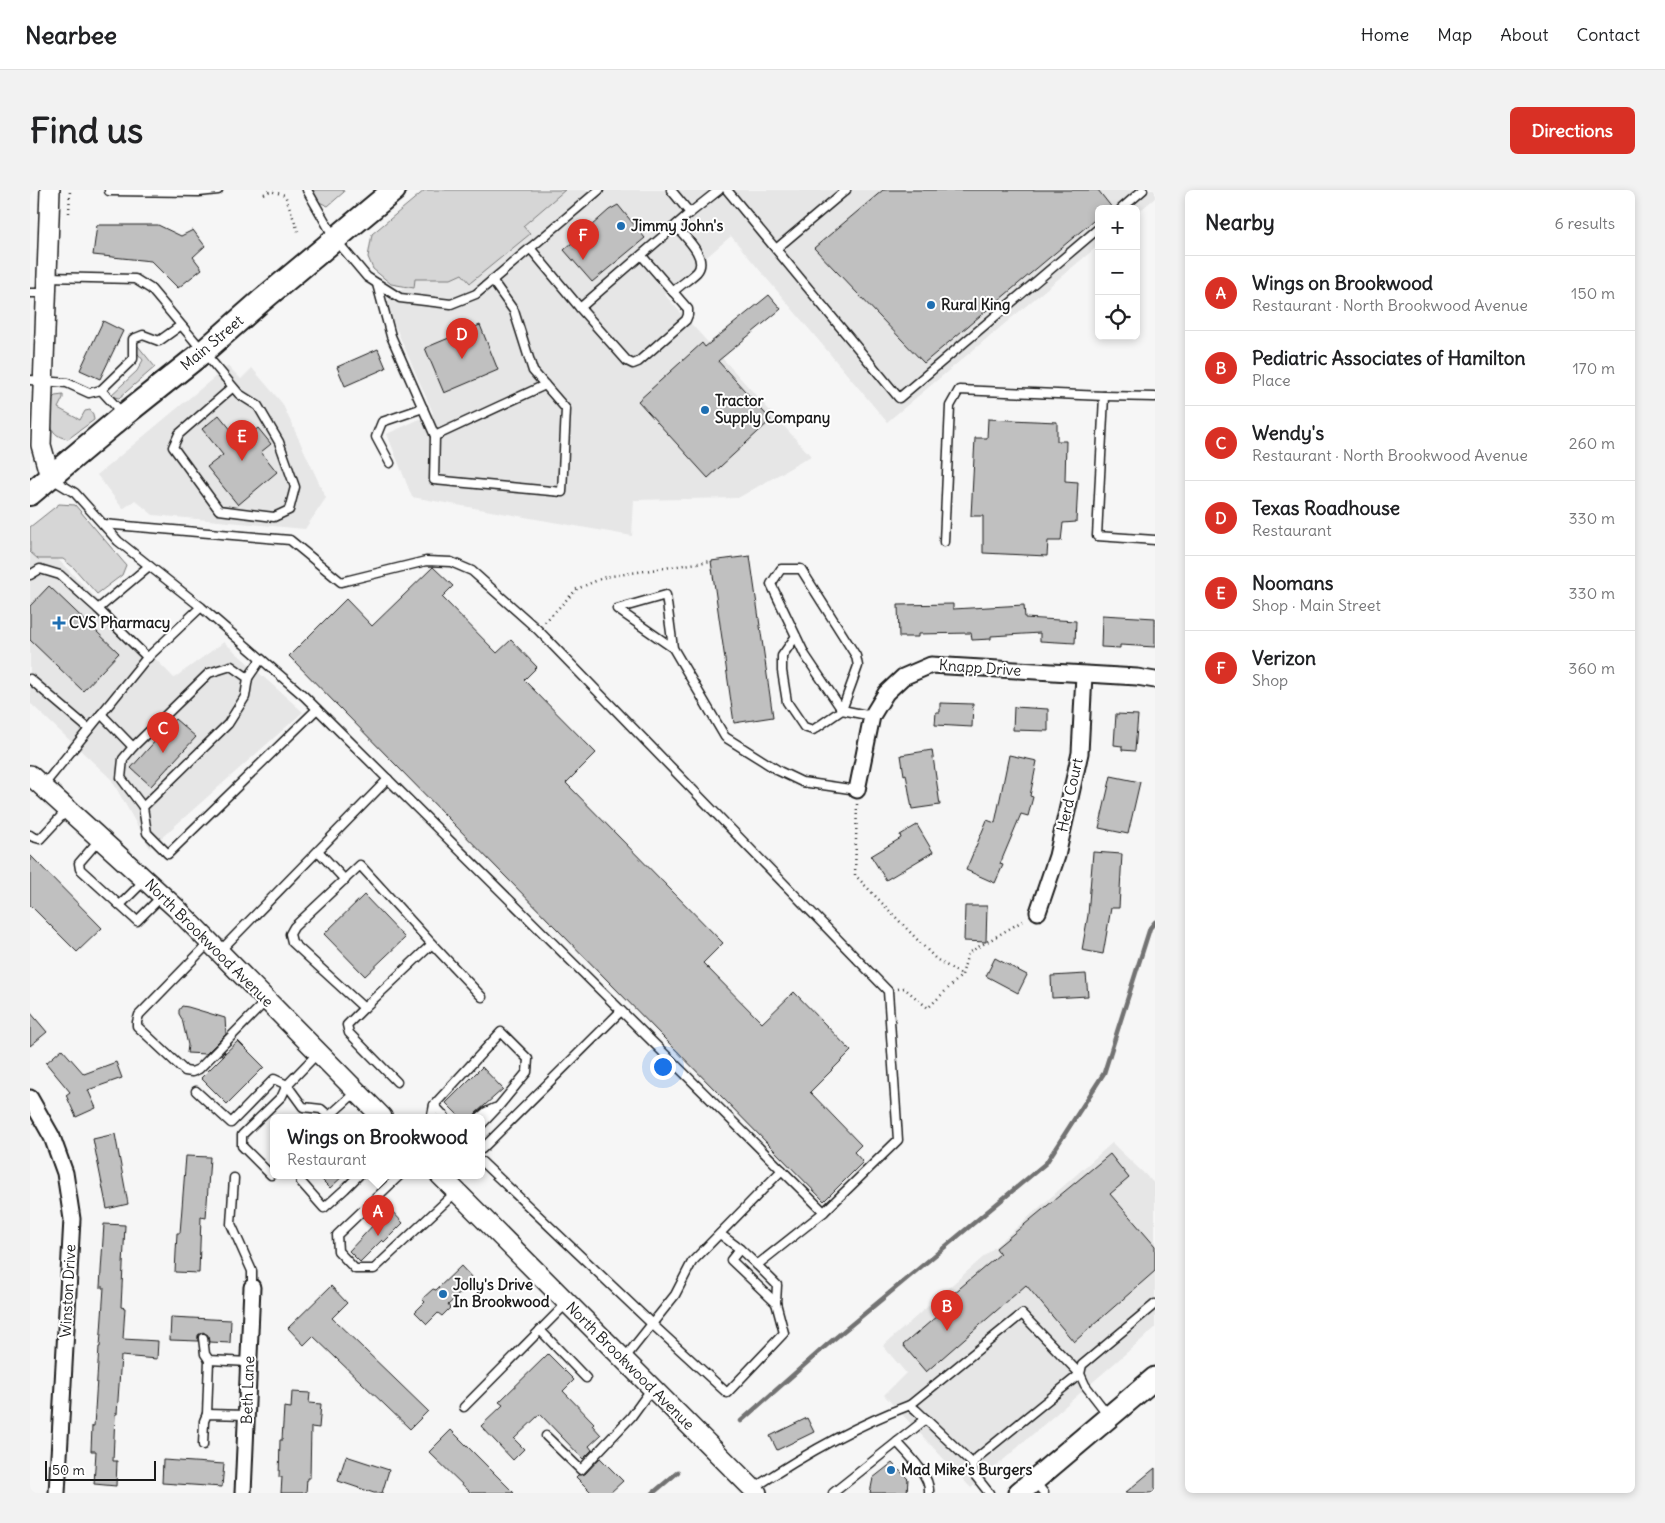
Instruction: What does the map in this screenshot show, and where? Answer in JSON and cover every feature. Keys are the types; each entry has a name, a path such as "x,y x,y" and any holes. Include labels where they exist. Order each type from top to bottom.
{"main road":[{"name":"Main Street","path":"30,494 203,352 394,190"},
{"path":"1032,1489 1109,1416 1155,1378"}],"street":[{"path":"50,190 41,288 36,380 41,445 50,477"},
{"name":"Knapp Drive","path":"857,790 872,716 886,693 902,677 931,665 1137,677 1155,680"},
{"name":"Herd Court","path":"1038,912 1057,856 1080,753 1084,675"},
{"name":"North Brookwood Avenue","path":"36,780 162,896 379,1114"},
{"name":"Winston Drive","path":"30,1098 52,1137 65,1173 72,1219 57,1493"},
{"name":"North Brookwood Avenue","path":"449,1182 623,1360 755,1491"},
{"name":"Beth Lane","path":"244,1493 252,1287"}],"lane":[{"path":"109,191 199,192 218,190"},
{"path":"307,190 335,239 367,277 400,298 451,304 476,294 599,190"},
{"path":"671,190 690,213"},
{"path":"580,308 719,190"},
{"path":"727,190 899,398 1095,231"},
{"path":"776,249 846,190"},
{"path":"1126,205 1143,190"},
{"path":"673,292 698,270 700,261 698,253 676,226"},
{"path":"530,248 627,362 633,364 638,362 686,320 688,315 688,309 642,256"},
{"path":"41,288 135,279 150,289 233,388 258,406 279,442 296,487 289,510 274,517 219,510 173,447 179,434 233,388"},
{"path":"377,284 391,336 435,436 434,480 562,492 566,409 533,371 514,311 492,280"},
{"path":"36,380 67,383 89,393 101,390 133,359 133,339 143,335 159,341 180,326"},
{"path":"435,436 545,385"},
{"path":"101,390 124,415"},
{"path":"944,542 950,406 959,390 1155,397"},
{"path":"1104,396 1097,536 1155,540"},
{"path":"390,463 376,437 382,422 423,408"},
{"path":"50,477 76,493 118,541 201,607 317,709 824,1212"},
{"path":"103,524 290,540 342,582 426,561 451,562 472,571 538,630 888,992 898,1140 824,1212 757,1265"},
{"path":"98,609 149,566"},
{"path":"30,575 40,569 60,575 148,658"},
{"path":"796,636 782,656 782,671 787,702 804,727 813,730 842,710 858,666 856,656 801,569 781,569 771,584 796,636 805,655 842,710 872,716"},
{"path":"673,648 617,609 666,595 673,648 725,737 779,771 802,782 857,790"},
{"path":"36,780 89,729 148,658 201,607"},
{"path":"143,807 228,724 245,697 248,678 262,659"},
{"path":"248,678 231,666 208,673 123,758 121,778 143,807 147,833 168,854 317,709"},
{"path":"30,679 89,729"},
{"path":"101,714 134,747"},
{"path":"267,1000 199,1070 192,1072 185,1071 137,1026 139,1015 319,852 388,779"},
{"path":"30,835 40,839 68,808"},
{"path":"101,838 82,858 79,863 80,868 137,921 162,896"},
{"path":"319,852 345,880"},
{"path":"364,1008 292,942 290,934 294,927 360,865 482,997"},
{"path":"120,905 145,880"},
{"path":"397,1082 349,1033 347,1025 432,944"},
{"path":"485,1146 621,1011"},
{"path":"432,1114 434,1105 502,1032 528,1059 527,1072 485,1121"},
{"path":"270,1170 242,1146 242,1135 282,1096 287,1085 319,1052"},
{"path":"196,1091 231,1123 274,1079 287,1085 303,1107 321,1109 326,1114"},
{"path":"332,1114 357,1091"},
{"path":"434,1105 442,1114"},
{"path":"484,1114 499,1106"},
{"path":"485,1165 652,1324 728,1393 784,1333 776,1303 777,1285 740,1249 720,1234"},
{"path":"623,1360 675,1295 692,1262 782,1170"},
{"path":"234,1178 231,1224 252,1272 252,1287"},
{"path":"301,1182 324,1208 355,1179"},
{"path":"396,1179 337,1235 338,1251 355,1269 374,1269 449,1182"},
{"path":"740,1249 732,1260 776,1303"},
{"path":"464,1408 567,1303"},
{"path":"973,1464 978,1457 1080,1374 1082,1365 1155,1304"},
{"path":"755,1491 779,1471 827,1443 880,1416 910,1406 1022,1314 1080,1374 1085,1385 1109,1416"},
{"path":"540,1330 586,1378"},
{"path":"203,1338 204,1354 209,1360 207,1414 204,1421 203,1445"},
{"path":"209,1360 249,1362"},
{"path":"546,1436 581,1470 631,1417 652,1388"},
{"path":"910,1406 973,1464 974,1474 989,1493"},
{"path":"207,1414 247,1415"},
{"path":"835,1493 926,1419"},
{"path":"897,1442 927,1482 929,1493"}],"path":[{"path":"69,213 70,190"},
{"path":"264,194 270,191 284,195 298,232"},
{"path":"538,630 577,590 605,577 711,561"},
{"path":"857,790 855,875 936,959 962,975"},
{"path":"888,992 904,988 928,1008 962,975 968,953 1038,912"}],"shaded area":[{"path":"313,190 343,190 344,192 328,206 319,202"},
{"path":"425,190 565,190 523,226 530,234 470,283 462,274 451,279 415,279 414,288 391,284 373,269 368,257 372,234"},
{"path":"527,190 1155,190 1155,198 1140,211 1140,205 1095,205 1095,248 887,422 731,236 664,294 811,456 738,498 634,500 632,536 412,497 387,434 433,413 385,303"},
{"path":"138,346 155,367 119,398 110,396 137,371 143,360 134,349"},
{"path":"228,366 241,379 252,368 282,403 326,498 305,529 153,515 135,500 123,509 97,475"},
{"path":"63,395 58,408 80,420 85,411 90,410 94,420 68,439 56,434 51,425 52,399 55,396"},
{"path":"59,504 75,505 126,565 122,575 97,594 74,568 63,559 38,559 30,552 30,527"},
{"path":"43,544 174,678 224,642 303,712 150,848 111,779 30,703 30,555"},
{"path":"1112,1143 1155,1184 1155,1328 971,1488 884,1395 906,1373 883,1346"}],"building":[{"name":"Rural King","path":"883,190 1098,190 1110,205 1095,205 1095,219 924,363 814,248"},
{"path":"618,205 645,238 592,282 564,250 609,210"},
{"path":"97,225 158,225 181,236 193,230 205,246 193,257 202,269 178,288 151,261 93,255"},
{"name":"Tractor Supply Company","path":"769,295 781,309 718,361 771,420 708,478 638,401 702,343 705,347"},
{"path":"103,321 123,331 100,379 80,370"},
{"path":"480,325 498,370 444,393 425,348"},
{"path":"378,349 386,368 345,386 337,367"},
{"path":"219,415 241,442 258,428 271,444 261,452 277,472 238,505 207,467 223,455 202,429"},
{"path":"988,419 1057,422 1057,441 1066,441 1065,481 1078,482 1076,522 1063,523 1061,541 1048,541 1047,556 983,553 983,516 971,516 975,438 987,438"},
{"path":"750,556 773,717 734,723 711,561"},
{"path":"433,567 453,586 442,597 497,653 511,640 537,667 524,680 596,753 566,783 723,943 703,963 762,1023 794,992 851,1051 810,1092 861,1145 854,1152 863,1162 824,1201 289,656 346,599 372,626"},
{"name":"CVS Pharmacy","path":"49,586 119,653 83,691 30,640 30,606"},
{"path":"953,604 953,609 1024,605 1025,618 1076,621 1075,643 1040,641 1040,633 991,636 991,639 972,640 971,633 918,634 918,637 899,637 898,605"},
{"path":"1102,615 1155,618 1155,647 1120,645 1120,648 1101,647"},
{"path":"940,703 973,704 972,727 935,725 936,712 940,712"},
{"path":"1014,707 1048,709 1048,731 1013,730"},
{"path":"1116,714 1138,715 1135,751 1122,750 1122,746 1114,745"},
{"path":"175,719 196,737 151,786 131,768"},
{"path":"932,750 940,805 912,809 901,755"},
{"path":"1009,755 1037,761 1030,796 1033,797 1028,816 1021,814 1000,864 1003,865 995,883 966,870 987,820 995,823"},
{"path":"1111,776 1140,782 1128,834 1099,828"},
{"path":"917,825 933,852 886,880 871,856 901,838 900,835"},
{"path":"1093,852 1122,854 1119,908 1111,908 1103,954 1082,950 1088,915"},
{"path":"30,855 102,928 77,952 30,905"},
{"path":"364,895 405,938 365,976 324,934"},
{"path":"965,906 987,906 986,942 964,941"},
{"path":"995,958 1027,975 1018,993 986,976"},
{"path":"1086,974 1088,996 1052,998 1051,976"},
{"path":"182,1006 225,1018 226,1034 206,1054 187,1053 188,1045 179,1014"},
{"path":"30,1012 47,1032 30,1046"},
{"path":"238,1041 264,1067 227,1104 201,1078 224,1055 221,1055 225,1051 224,1054"},
{"path":"62,1049 84,1074 116,1062 122,1078 88,1090 96,1108 76,1117 66,1095 70,1092 46,1063"},
{"path":"482,1067 503,1089 476,1114 457,1114 446,1103"},
{"path":"115,1134 128,1204 107,1209 93,1139"},
{"path":"1110,1154 1129,1178 1110,1194 1155,1246 1155,1271 1074,1342 1026,1285 926,1372 903,1345 944,1310 940,1305 1000,1254 996,1248"},
{"path":"186,1156 210,1157 206,1218 201,1217 199,1273 175,1272 177,1233 180,1233"},
{"path":"321,1179 340,1179 330,1188"},
{"path":"389,1208 403,1223 384,1242 382,1240 360,1262 349,1251"},
{"path":"104,1224 125,1225 121,1307 125,1308 123,1339 158,1341 157,1359 121,1356 117,1414 115,1414 113,1461 117,1461 116,1486 94,1484 96,1451 91,1451 104,1287 100,1287"},
{"name":"Jolly's Drive In Brookwood","path":"461,1266 474,1280 448,1305 450,1308 442,1316 438,1313 427,1324 415,1312 425,1302 422,1299 433,1289 436,1290"},
{"path":"331,1286 347,1303 332,1318 428,1411 410,1429 313,1336 304,1345 288,1328"},
{"path":"171,1317 231,1320 230,1343 209,1342 208,1335 203,1332 198,1335 198,1341 170,1340"},
{"path":"548,1354 574,1380 563,1391 594,1423 592,1425 601,1435 589,1446 592,1450 583,1459 540,1414 514,1439 524,1449 513,1460 481,1426 503,1405 499,1402"},
{"path":"292,1392 310,1393 309,1403 321,1404 319,1428 311,1427 310,1478 307,1478 306,1493 281,1493 282,1477 279,1477 280,1440 282,1440 284,1407 291,1408"},
{"path":"807,1418 814,1432 777,1450 770,1436"},
{"path":"451,1430 514,1493 471,1493 429,1452"},
{"path":"346,1456 389,1470 382,1493 374,1493 338,1481"},
{"path":"600,1458 623,1481 610,1493 592,1493 576,1477 585,1474"},
{"path":"163,1460 224,1464 222,1487 162,1483"},
{"name":"Mad Mike's Burgers","path":"892,1463 908,1479 907,1493 870,1493 873,1478"},
{"path":"1155,1468 1155,1493 1125,1493"}],"waterway":[{"path":"741,1421 828,1344 1046,1163 1104,1073 1150,928 1155,922"},
{"path":"653,1493 678,1472"}],"place":[{"name":"Jimmy John's","path":"621,226"},
{"name":"Verizon","path":"583,260"},
{"name":"Rural King","path":"931,305"},
{"name":"Texas Roadhouse","path":"462,359"},
{"name":"Tractor Supply Company","path":"705,410"},
{"name":"Noomans","path":"242,461"},
{"name":"CVS Pharmacy","path":"59,623"},
{"name":"Wendy's","path":"163,753"},
{"name":"Wings on Brookwood","path":"378,1236"},
{"name":"Jolly's Drive In Brookwood","path":"443,1294"},
{"name":"Pediatric Associates of Hamilton","path":"947,1331"},
{"name":"Mad Mike's Burgers","path":"891,1470"}]}
